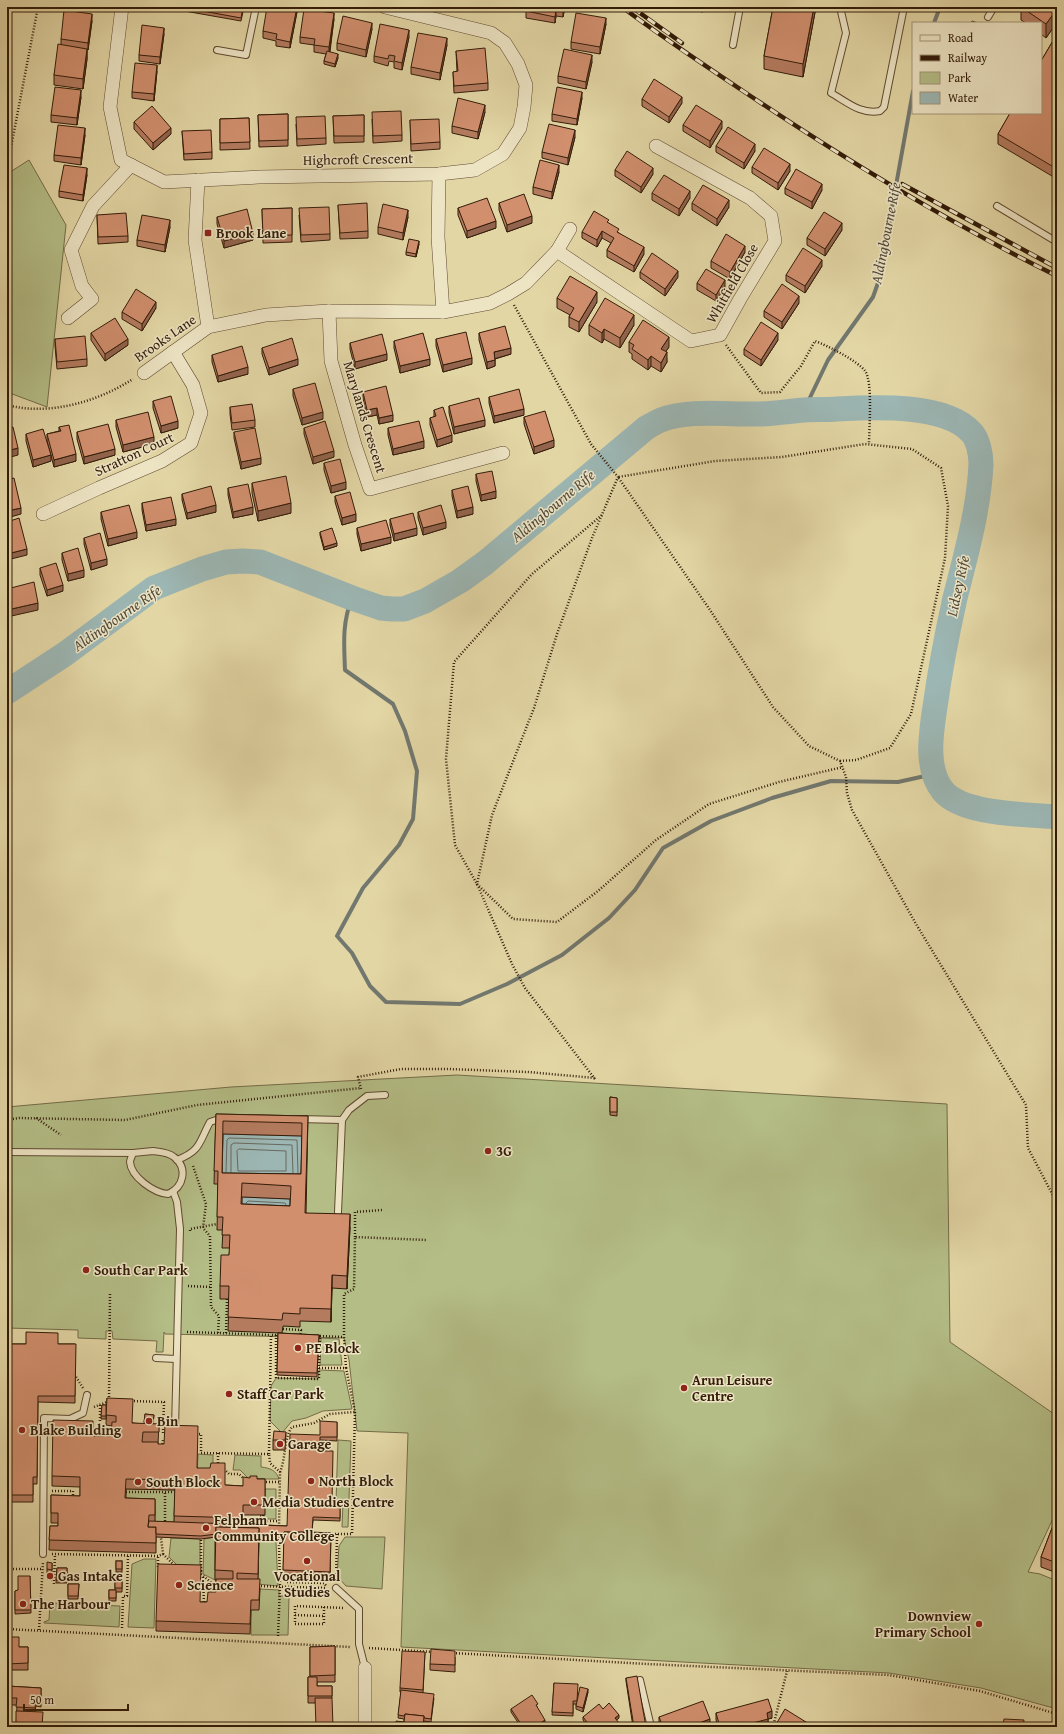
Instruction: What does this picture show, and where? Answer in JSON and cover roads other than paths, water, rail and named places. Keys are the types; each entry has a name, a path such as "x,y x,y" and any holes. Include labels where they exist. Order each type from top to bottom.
{"street":[{"name":"Highcroft Crescent","path":"122,7 110,107 121,160 164,182 259,177 439,174 475,170 503,154 520,128 526,85 518,64 505,43 491,33 385,7"},
{"name":"Whitfield Close","path":"557,251 691,341 720,335 775,241 771,216 750,198 656,146"},
{"path":"68,318 92,299 82,286 71,250 93,206 131,165"},
{"path":"439,174 438,237 443,312"},
{"path":"198,180 195,240 208,327"},
{"name":"Brooks Lane","path":"144,373 208,327 266,314 329,311 443,312 490,303 526,283 557,251 570,229"},
{"name":"Marylands Crescent","path":"329,311 330,361 370,489 503,453"},
{"name":"Stratton Court","path":"43,514 162,461 191,444 201,413 193,385 173,352"},
{"path":"364,1727 365,1668"}],"lane":[{"path":"217,50 246,55 256,7"},
{"path":"733,45 740,7"},
{"path":"840,7 846,33 830,93 859,110 871,113 880,111 884,106 904,7"},
{"path":"988,17 994,7"},
{"path":"997,206 1057,242"},
{"path":"338,1212 342,1120 349,1110 367,1096 385,1095"},
{"path":"177,1160 187,1156 195,1150 202,1141 210,1122 216,1119 231,1118"},
{"path":"294,1119 342,1120"},
{"path":"7,1152 165,1153 173,1156 180,1163 183,1170 182,1179 173,1191 168,1194 163,1194 153,1190 132,1170 130,1161 133,1153"},
{"path":"173,1191 177,1202 180,1229 173,1431"},
{"path":"156,1358 176,1359"},
{"path":"43,1554 44,1418 70,1419 83,1413 87,1395"},
{"path":"336,1588 359,1609 359,1644 365,1668"},
{"path":"640,1680 651,1727"}],"water":[{"path":"223,1134 302,1136 301,1187 222,1186"},
{"path":"242,1197 291,1199 290,1219 241,1217"}],"waterway":[{"name":"Aldingbourne Rife","path":"934,22 940,7"},
{"name":"Aldingbourne Rife","path":"804,410 828,360 873,297 879,280 912,97"},
{"name":"Aldingbourne Rife","path":"7,692 65,654 154,588 202,569 226,562 260,562 381,608 404,609 425,601 460,581 485,563 646,428 661,420 684,415 709,413 765,414 829,409 908,409 945,416 960,423 972,433 976,439 981,460 980,481 975,515 952,612 932,728 932,762 937,782 943,791 952,799 965,805 996,812 1057,817"},
{"path":"352,598 345,625 345,670 393,704 405,731 417,771 413,819 399,845 363,888 337,936 352,953 370,986 386,1002 460,1004 507,984 562,955 609,918 635,890 663,848 711,821 772,798 831,781 898,782 934,774"}],"railway":[{"path":"622,7 668,40 784,118 898,190 1017,256 1057,276"},
{"path":"633,8 682,43"},
{"path":"902,184 1057,268"}],"place":[{"name":"Brook Lane","path":"208,233"},
{"name":"3G","path":"488,1151"},
{"name":"South Car Park","path":"86,1270"},
{"name":"PE Block","path":"298,1348"},
{"name":"Arun Leisure Centre","path":"684,1388"},
{"name":"Staff Car Park","path":"229,1394"},
{"name":"Bin","path":"149,1421"},
{"name":"Blake Building","path":"22,1430"},
{"name":"Garage","path":"280,1444"},
{"name":"North Block","path":"311,1481"},
{"name":"South Block","path":"138,1482"},
{"name":"Media Studies Centre","path":"254,1502"},
{"name":"Felpham Community College","path":"206,1528"},
{"name":"Vocational Studies","path":"307,1561"},
{"name":"Gas Intake","path":"50,1576"},
{"name":"Science","path":"179,1585"},
{"name":"The Harbour","path":"23,1604"},
{"name":"Downview Primary School","path":"979,1624"}],"water label":[{"name":"Lidsey Rife","path":"958,586"}]}
